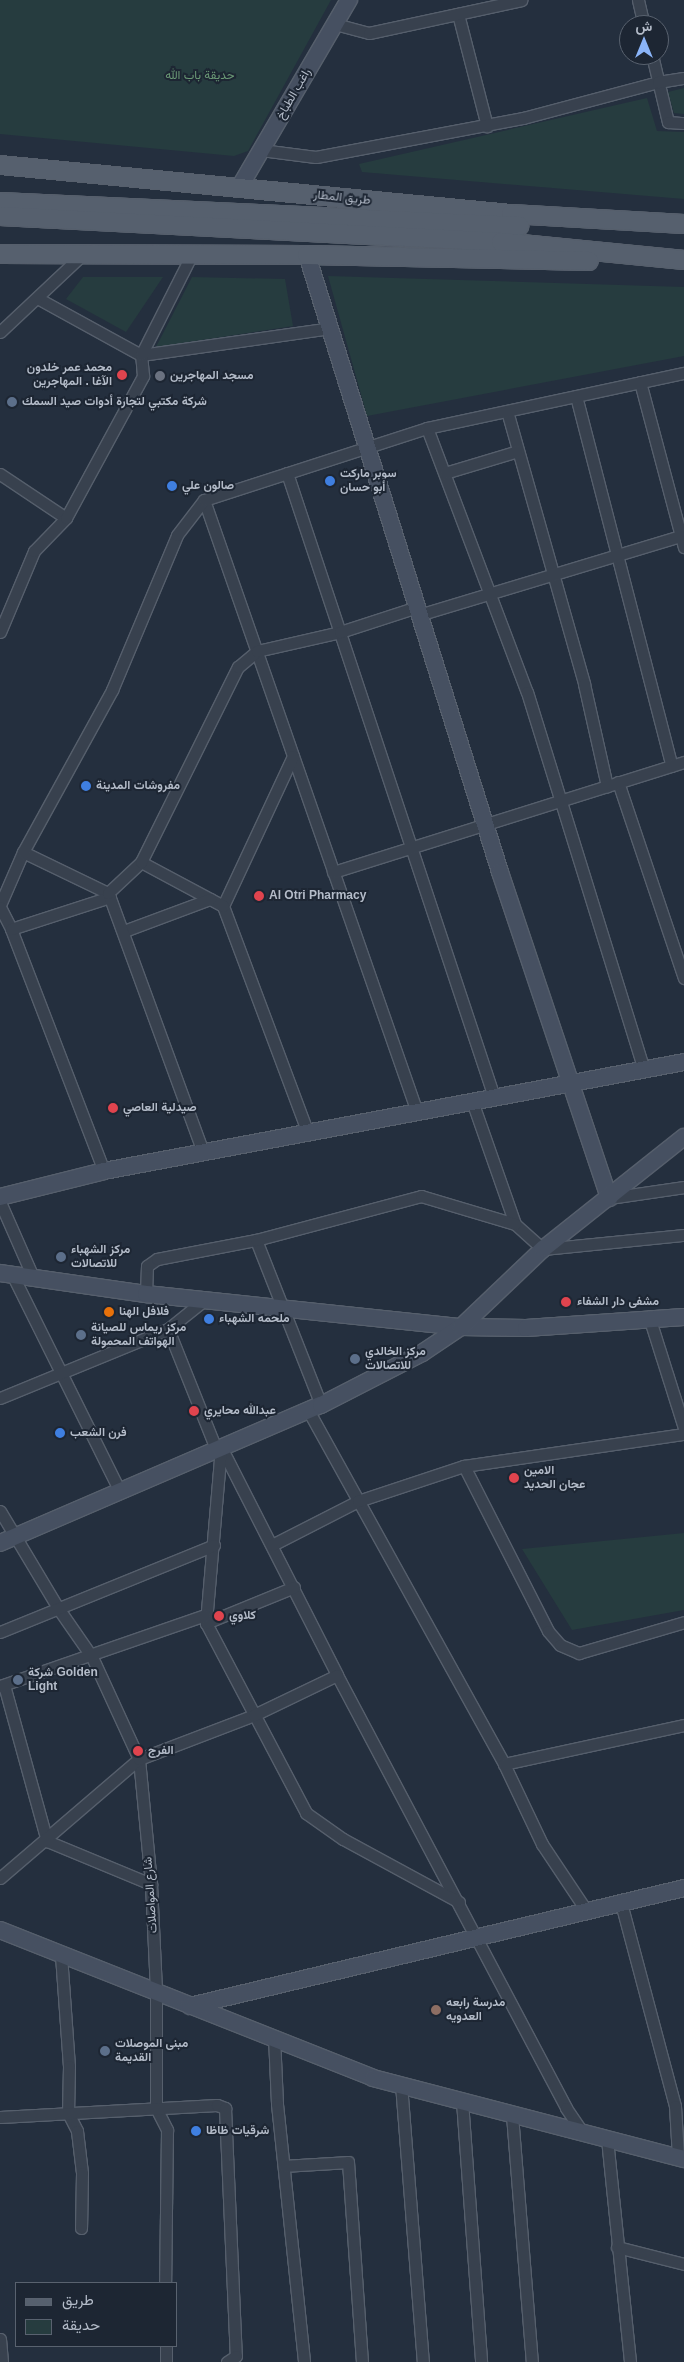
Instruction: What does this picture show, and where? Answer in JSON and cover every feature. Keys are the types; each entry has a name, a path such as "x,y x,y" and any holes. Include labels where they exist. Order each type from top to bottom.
{"main road":[{"name":"طريق المطار","path":"0,165 511,214 684,224"},
{"path":"0,202 514,226 684,224"},
{"path":"0,216 501,242 684,260"},
{"path":"0,254 307,255 507,261 684,260"}],"street":[{"name":"راغب الطباخ","path":"238,188 349,0"},
{"path":"335,24 369,33 521,0"},
{"path":"638,0 642,15"},
{"path":"458,14 487,126"},
{"path":"654,65 668,122 684,123"},
{"path":"261,150 316,156 487,126 658,82 684,78"},
{"path":"0,632 34,551 66,518 143,376 141,355 192,254"},
{"path":"0,332 39,299 82,255"},
{"path":"307,255 485,824 609,1198"},
{"path":"39,299 141,355 330,328"},
{"path":"104,1171 11,929 0,905 23,852 112,690 177,535 204,500 367,446 427,428 684,373"},
{"path":"11,929 109,895 141,862 238,667 257,651 340,632 490,593 616,553 683,539 640,382"},
{"path":"334,872 680,764 616,553 576,396"},
{"path":"507,411 613,784 684,978"},
{"path":"427,428 527,692 644,1069"},
{"path":"444,473 518,451"},
{"path":"287,473 494,1097"},
{"path":"0,474 66,518"},
{"path":"204,500 417,1112"},
{"path":"223,906 293,756"},
{"path":"23,852 109,895 124,931 203,1152"},
{"path":"141,862 223,906 308,1133"},
{"path":"124,931 210,899"},
{"path":"0,1197 104,1171 684,1062"},
{"path":"472,1101 515,1224"},
{"path":"7,1540 314,1408 415,1357 460,1327 543,1249 684,1137"},
{"path":"609,1198 684,1187"},
{"path":"146,1294 146,1274 151,1262 256,1240 422,1196 515,1224 543,1249 684,1235"},
{"path":"0,1202 32,1277"},
{"path":"256,1240 282,1308 314,1408 358,1500 504,1764 542,1844 586,1910"},
{"path":"6,1273 146,1294 460,1327 526,1328 684,1317"},
{"path":"6,1273 120,1492"},
{"path":"0,1398 59,1372 168,1329 203,1300"},
{"path":"650,1320 684,1428"},
{"path":"168,1329 219,1448 272,1545 337,1675 459,1902 566,2108 583,2133"},
{"path":"272,1545 358,1500 464,1466 684,1434"},
{"path":"219,1448 214,1545 206,1619 254,1715 306,1813 343,1839 459,1902"},
{"path":"464,1466 548,1631 560,1645 579,1653 684,1622"},
{"name":"شارع المواصلات","path":"0,1511 7,1540 92,1657 139,1759 151,1884 156,1992 156,2108 167,2130 165,2282"},
{"path":"0,1632 214,1545"},
{"path":"47,1841 2,1686 206,1619 294,1587"},
{"path":"0,1878 47,1841 139,1759 254,1715 337,1675"},
{"path":"504,1764 684,1725"},
{"path":"47,1841 151,1884"},
{"path":"190,2006 684,1888"},
{"path":"0,1930 190,2006 274,2037 373,2078 681,2158 675,2106 621,1902"},
{"path":"61,1954 69,2066 68,2113 77,2131 82,2173 80,2228"},
{"path":"274,2037 284,2166 304,2362"},
{"path":"401,2084 423,2362"},
{"path":"462,2101 481,2362"},
{"path":"0,2117 217,2105 225,2108 236,2356 228,2362"},
{"path":"512,2115 532,2362"},
{"path":"607,2139 630,2362"},
{"path":"284,2166 348,2162 362,2362"},
{"path":"617,2247 684,2264"},
{"path":"0,2339 2,2362"},
{"path":"166,2347 166,2362 176,2362"}],"green space":[{"name":"حديقة باب الله","path":"0,0 331,0 248,151 234,156 0,134"},
{"path":"684,88 684,114 674,113 668,92"},
{"path":"647,98 657,131 684,132 684,199 362,172 359,164"},
{"path":"328,276 684,287 684,356 367,416"},
{"path":"83,277 163,277 126,332 66,299"},
{"path":"192,277 285,279 293,326 156,347"},
{"path":"684,1533 684,1610 572,1630 522,1549"}],"place":[{"name":"محمد عمر خلدون الآغا . المهاجرين","path":"122,375"},
{"name":"مسجد المهاجرين","path":"160,376"},
{"name":"شركة مكتبي لتجارة أدوات صيد السمك","path":"12,402"},
{"name":"سوبر ماركت أبو حسان","path":"330,481"},
{"name":"صالون علي","path":"172,486"},
{"name":"مفروشات المدينة","path":"86,786"},
{"name":"Al Otri Pharmacy","path":"259,896"},
{"name":"صيدلية العاصي","path":"113,1108"},
{"name":"مركز الشهباء للاتصالات","path":"61,1257"},
{"name":"مشفى دار الشفاء","path":"566,1302"},
{"name":"فلافل الهنا","path":"109,1312"},
{"name":"ملحمه الشهباء","path":"209,1319"},
{"name":"مركز ريماس للصيانة الهواتف المحمولة","path":"81,1335"},
{"name":"مركز الخالدي للاتصالات","path":"355,1359"},
{"name":"عبدالله محايري","path":"194,1411"},
{"name":"فرن الشعب","path":"60,1433"},
{"name":"الامين عجان الحديد","path":"514,1478"},
{"name":"كلاوي","path":"219,1616"},
{"name":"شركة Golden Light","path":"18,1680"},
{"name":"الفرج","path":"138,1751"},
{"name":"مدرسة رابعه العدويه","path":"436,2010"},
{"name":"مبنى الموصلات القديمة","path":"105,2051"},
{"name":"شرقيات ظاظا","path":"196,2131"}]}
